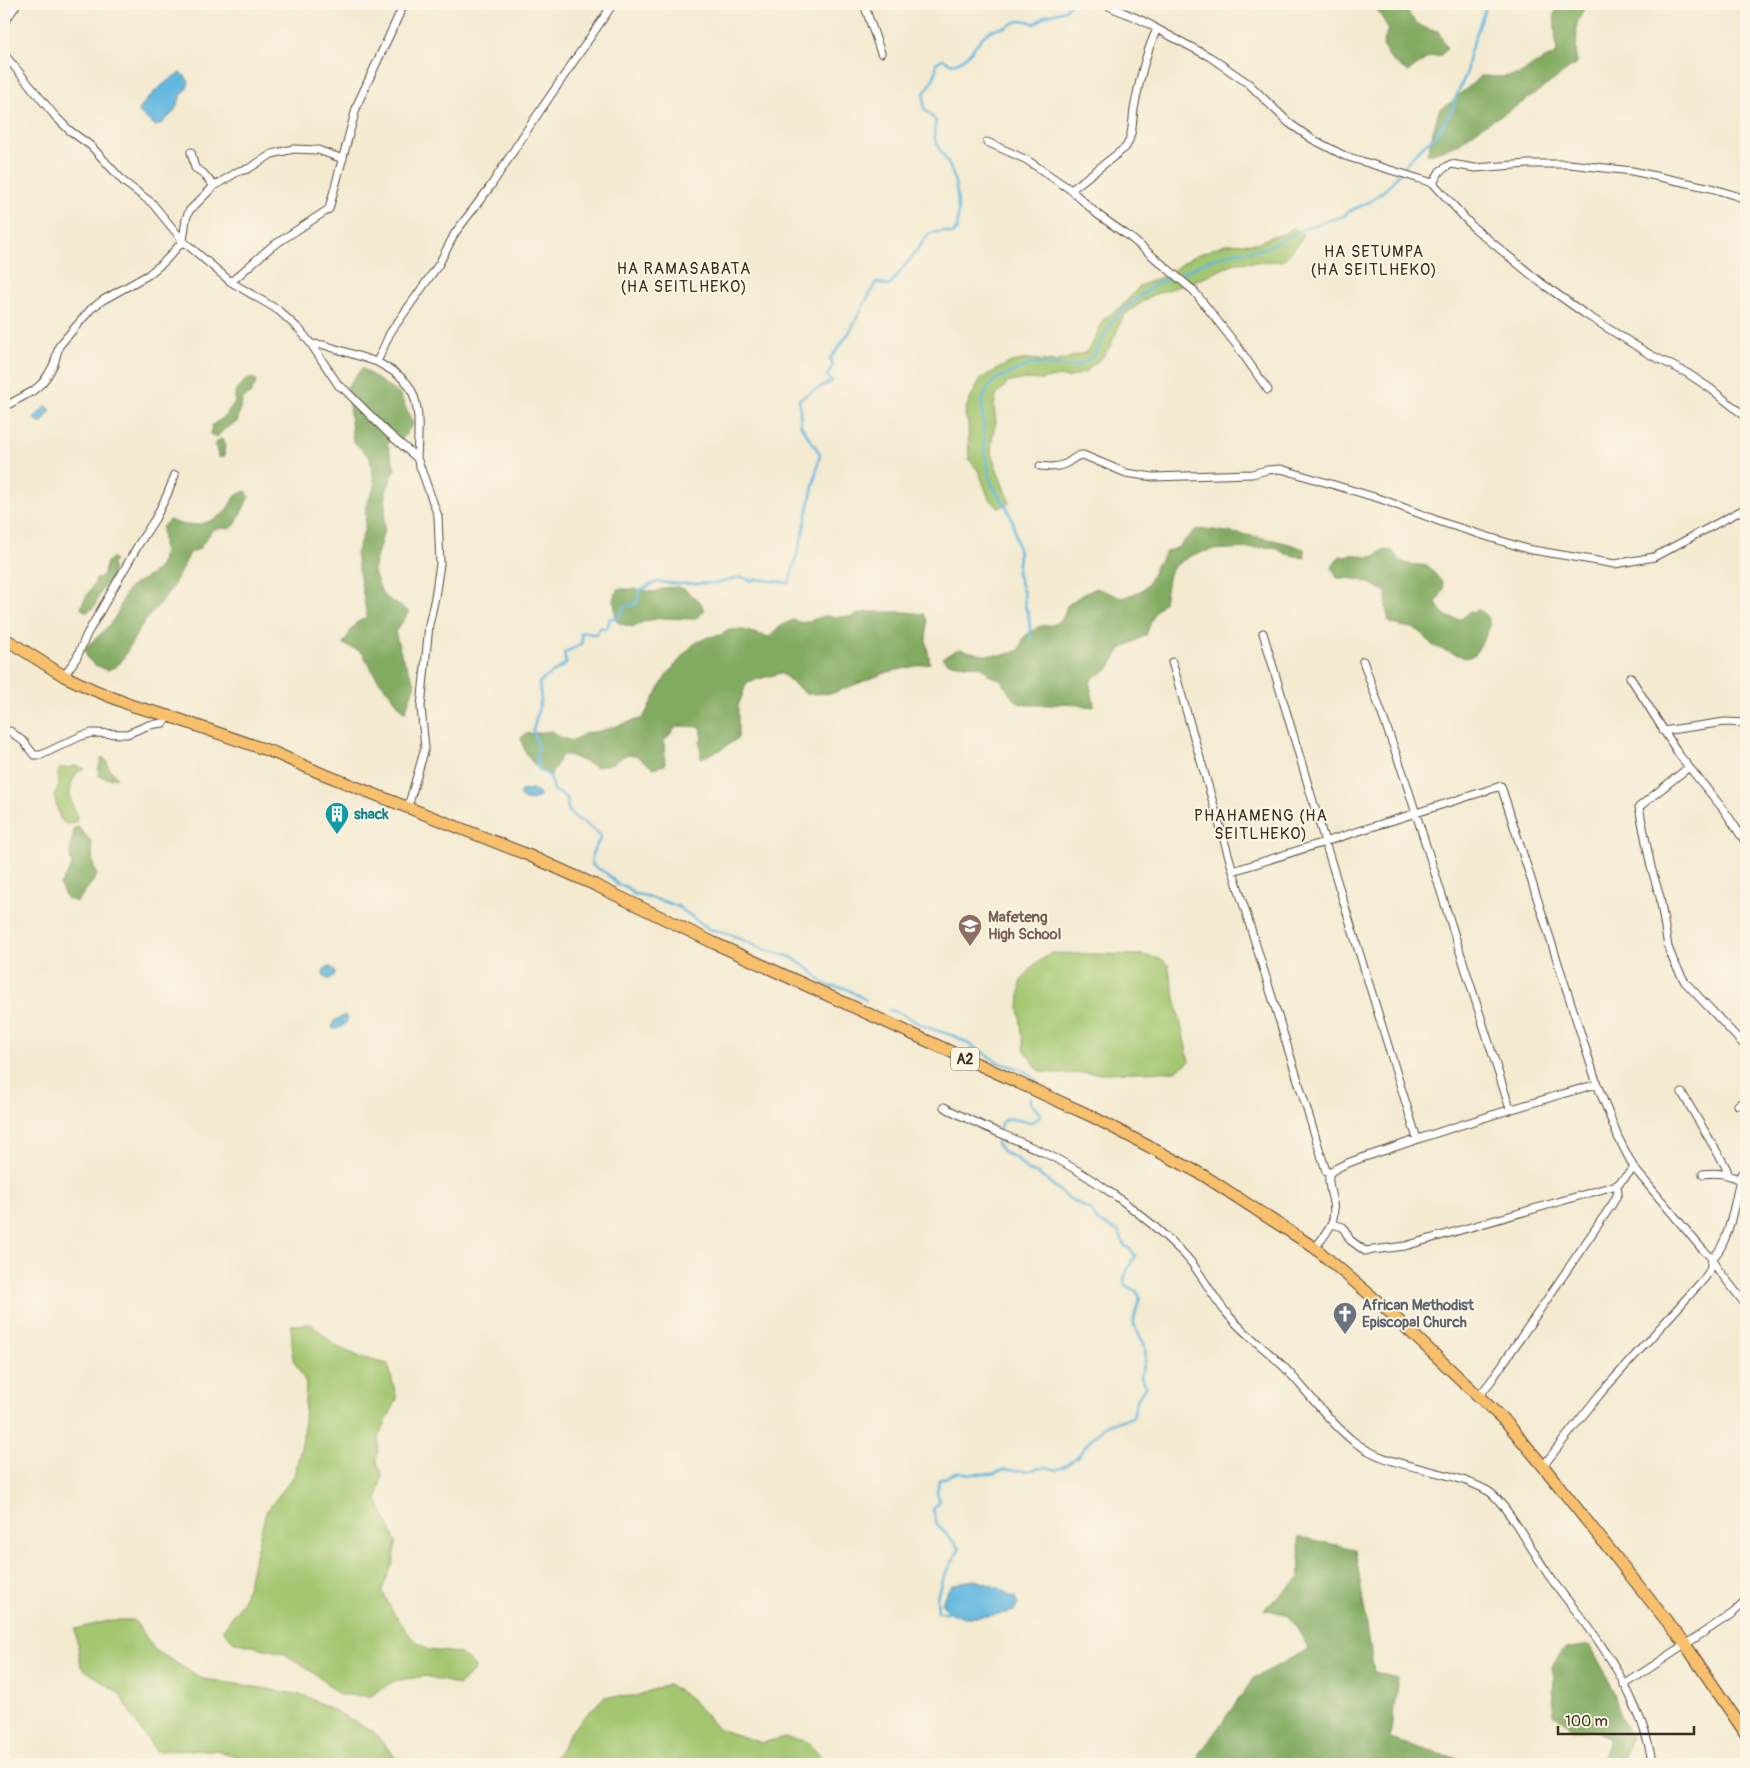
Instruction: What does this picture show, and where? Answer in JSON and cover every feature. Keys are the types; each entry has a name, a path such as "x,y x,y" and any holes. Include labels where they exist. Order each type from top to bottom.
{"main road":[{"name":"A2","path":"4,638 64,676 94,690 133,706 169,716 275,753 318,772 528,855 595,885 714,943 1091,1116 1203,1175 1315,1248 1383,1306 1508,1424 1685,1644 1746,1734"}],"street":[{"path":"4,23 17,4"},
{"path":"232,282 271,247 329,209 357,106 404,4"},
{"path":"377,362 390,333 439,264 455,233 494,181 613,4"},
{"path":"864,4 882,53"},
{"path":"1108,4 1210,57 1249,84 1290,123 1332,150 1345,156 1433,182 1473,227 1540,282 1585,314 1649,354 1687,373 1711,389 1746,417"},
{"path":"1071,190 1126,147 1131,139 1139,86 1152,38 1157,29"},
{"path":"4,54 55,116 69,130 91,146 124,182 152,203 183,240 232,282 278,310 300,330 339,386 344,388 388,434 418,458"},
{"path":"987,142 1027,160 1071,190 1097,214 1131,238 1194,291 1238,347 1268,390"},
{"path":"4,407 33,391 42,383 48,376 59,346 91,309 103,300 148,275 165,261 183,240 189,210 214,186 239,171 248,170 272,154 293,149 318,150 343,159"},
{"path":"191,152 195,168 203,173 214,186"},
{"path":"1433,182 1440,171 1451,164 1474,168 1528,164 1570,164 1632,171 1711,188 1746,200"},
{"path":"311,344 324,345 377,362 404,380 415,398 419,420 418,458 438,516 440,564 429,625 422,689 421,707 426,748 408,807"},
{"path":"1040,466 1056,468 1066,464 1078,455 1083,455 1126,473 1153,477 1252,474 1281,469 1381,499 1444,523 1527,549 1615,564 1654,557 1746,508"},
{"path":"64,676 77,657 87,634 155,519 175,476"},
{"path":"1263,633 1325,842 1417,1139"},
{"path":"1363,661 1404,776 1510,1109"},
{"path":"1172,662 1293,1067 1326,1171 1329,1174"},
{"path":"1630,677 1663,731 1746,840"},
{"path":"4,731 10,731 24,742 34,755 41,755 81,736 92,733 127,734 149,725 163,723 169,716"},
{"path":"1663,731 1725,722 1746,723"},
{"path":"1689,767 1639,807 1645,838 1660,897 1668,946 1674,962 1685,982 1746,1047"},
{"path":"1233,871 1501,786 1598,1084 1618,1137 1634,1168 1702,1250 1712,1258 1717,1268 1746,1305"},
{"path":"1315,1248 1332,1224 1335,1208 1328,1181 1329,1174 1335,1169 1417,1139 1510,1109 1598,1084"},
{"path":"1682,1093 1723,1162 1727,1170 1726,1174"},
{"path":"1738,1105 1746,1100"},
{"path":"944,1107 981,1126 1045,1153 1085,1175 1127,1205 1185,1255 1237,1325 1283,1366 1334,1422 1363,1448 1395,1461 1458,1478 1492,1492 1550,1578 1601,1645 1640,1716 1654,1764"},
{"path":"1332,1224 1343,1227 1350,1240 1365,1251 1405,1246 1617,1185 1634,1168"},
{"path":"1543,1466 1606,1388 1704,1279 1710,1270 1712,1258 1720,1252 1725,1240 1740,1174 1746,1170"},
{"path":"1704,1174 1726,1174 1739,1179"},
{"path":"1479,1396 1492,1381 1614,1203 1618,1193 1617,1185"},
{"path":"1624,1685 1733,1613 1746,1602"}],"green space":[{"path":"1374,4 1401,4 1421,26 1438,31 1447,49 1440,56 1429,57 1408,72 1391,60 1383,46 1388,28"},
{"path":"1562,4 1586,4 1577,23 1576,64 1525,101 1481,127 1457,145 1427,155 1439,110 1481,76 1503,77 1521,74 1533,65 1557,53 1554,14"},
{"path":"1293,228 1300,231 1303,235 1300,242 1282,261 1235,263 1201,279 1152,295 1124,315 1110,347 1102,358 1086,372 1068,378 1059,376 1042,380 1024,379 1007,383 996,396 994,407 996,422 991,453 1009,503 999,508 989,499 979,472 969,459 968,424 965,415 966,408 980,379 1011,362 1029,359 1055,362 1085,353 1092,345 1103,320 1122,306 1140,286 1165,276 1192,257 1225,244 1256,243 1283,234"},
{"path":"362,368 400,395 413,424 403,438 387,443 395,468 386,492 384,530 373,570 383,595 409,612 395,632 402,657 415,683 405,713 374,674 362,652 343,644 356,623 367,617 356,554 365,528 366,505 375,487 370,458 353,441 347,387"},
{"path":"250,378 257,380 251,393 243,398 237,422 214,437 210,434 212,425 223,418 235,402 235,393 241,384"},
{"path":"221,439 225,442 224,457 218,457 215,443"},
{"path":"246,491 249,496 236,524 231,528 213,529 199,549 190,553 172,588 141,626 121,662 107,670 95,665 87,658 85,648 114,619 128,590 155,572 161,564 164,550 162,527 169,520 192,525 213,520 225,512 235,497"},
{"path":"1208,529 1269,539 1292,545 1304,549 1305,558 1286,554 1274,547 1210,550 1192,555 1176,565 1169,574 1164,602 1155,612 1146,635 1121,649 1107,671 1095,676 1090,682 1094,707 1063,703 1026,705 1018,703 1001,680 990,676 983,667 949,663 942,658 959,649 984,655 1004,655 1019,650 1024,637 1040,626 1053,625 1063,618 1067,606 1077,598 1096,588 1122,598 1139,592 1148,584 1157,564 1167,551 1177,548 1195,530"},
{"path":"1383,550 1393,551 1404,563 1428,566 1441,581 1444,588 1436,603 1446,616 1461,619 1470,612 1479,610 1485,615 1489,620 1488,631 1475,655 1465,658 1457,655 1432,645 1420,631 1389,622 1386,608 1387,593 1364,581 1337,578 1332,567 1340,556 1370,557"},
{"path":"112,557 115,560 112,565 113,577 102,589 94,607 86,612 81,608 84,600 96,579 103,576 107,562"},
{"path":"678,587 684,589 701,603 704,611 695,619 661,618 645,621 632,627 616,621 614,600 617,589 654,592 665,588"},
{"path":"866,612 924,614 927,621 926,641 930,663 888,672 833,693 806,694 781,673 747,682 738,706 738,738 720,750 701,758 700,741 703,739 701,727 677,726 664,741 665,765 653,768 637,756 626,755 611,764 596,767 569,755 562,755 550,776 535,765 525,751 521,738 525,734 552,731 561,738 573,741 586,733 600,731 643,718 666,676 694,644 708,637 721,635 729,630 743,630 769,637 782,625 793,620 803,623 824,616 850,617"},
{"path":"102,757 107,761 109,768 117,777 111,779 99,776 98,770"},
{"path":"76,766 85,769 77,772 70,789 70,798 77,814 76,822 67,824 60,819 54,795 59,786 58,774 60,768"},
{"path":"78,827 91,841 93,864 97,876 77,902 66,898 60,885 72,866 70,857 71,843 74,828"},
{"path":"1051,953 1142,955 1162,959 1168,965 1189,1062 1175,1071 1060,1074 1039,1071 1024,1049 1019,1008 1021,981 1035,964"},
{"path":"312,1324 335,1346 360,1357 388,1364 397,1399 380,1434 377,1462 382,1476 377,1500 396,1542 394,1560 382,1590 392,1611 411,1637 428,1650 460,1653 476,1668 459,1685 426,1676 394,1681 371,1696 339,1695 320,1677 283,1653 234,1642 223,1630 244,1599 266,1512 294,1476 303,1440 306,1383 293,1359 291,1325"},
{"path":"1299,1537 1355,1549 1374,1672 1398,1677 1390,1739 1472,1764 1199,1764 1198,1756 1254,1678 1309,1649 1289,1615 1264,1609 1300,1578"},
{"path":"112,1620 134,1620 155,1650 203,1679 306,1696 373,1731 401,1764 258,1764 216,1750 156,1751 138,1726 119,1693 81,1667 75,1629"},
{"path":"1590,1645 1610,1682 1623,1721 1631,1738 1625,1756 1630,1764 1601,1764 1609,1739 1596,1731 1573,1729 1553,1713 1554,1679 1552,1665 1565,1649"},
{"path":"668,1684 690,1698 718,1729 762,1743 785,1737 806,1741 828,1764 550,1764 564,1745 570,1732 604,1697 636,1696"}],"water":[{"path":"180,73 189,82 187,89 181,96 174,112 156,126 139,111 157,90"},
{"path":"46,406 51,410 41,424 34,418"},
{"path":"532,789 538,792 540,797 526,800 519,795 521,791"},
{"path":"329,967 335,973 329,979 323,973"},
{"path":"345,1015 348,1019 343,1025 337,1029 332,1028 334,1021"},
{"path":"976,1580 1001,1589 1008,1595 1015,1597 1018,1605 1014,1611 996,1615 964,1617 954,1615 947,1610 942,1603 947,1591 958,1583"}],"waterway":[{"path":"866,1000 845,988 823,983 812,971 791,957 763,949 729,934 709,929 677,906 634,894 625,886 618,885 606,873 592,865 592,854 601,837 571,814 567,798 554,790 550,776 539,770 536,754 538,747 533,731 541,699 539,683 566,663 564,653 582,642 581,634 583,632 596,635 600,627 607,628 610,618 619,618 624,607 628,605 633,606 637,602 640,590 657,582 678,584 717,583 742,577 752,581 756,579 789,583 803,533 820,454 801,426 799,399 832,381 827,376 833,365 830,359 849,333 876,282 889,286 930,233 943,231 952,234 957,229 958,202 953,175 937,144 934,130 936,121 924,108 924,93 936,72 936,63 943,59 952,64 959,62 990,31 1019,21 1035,24 1045,16 1065,10 1070,4"},
{"path":"1031,640 1024,594 1017,573 1019,555 1013,522 1007,508 991,483 985,452 982,402 987,389 995,380 1031,364 1075,367 1093,357 1114,318 1155,284 1209,260 1236,252 1264,249 1305,228 1344,216 1348,212 1371,201 1388,187 1416,152 1437,134 1453,108 1467,72 1470,52 1487,4"},
{"path":"889,1010 900,1013 926,1027 957,1037 1000,1063 1023,1070 1037,1080"},
{"path":"948,1612 938,1612 937,1597 941,1583 959,1549 937,1525 933,1509 940,1501 937,1493 939,1480 959,1472 992,1474 1005,1469 1025,1471 1047,1467 1056,1470 1065,1466 1078,1456 1092,1438 1108,1424 1133,1417 1137,1400 1146,1386 1141,1376 1146,1352 1134,1323 1140,1297 1136,1291 1125,1285 1124,1280 1135,1255 1125,1246 1119,1232 1097,1221 1091,1210 1068,1198 1036,1173 1028,1171 1017,1159 1005,1153 997,1144 999,1129 1003,1121 1007,1119 1027,1122 1034,1121 1041,1115 1030,1102 1030,1097"}],"place":[{"name":"shack","path":"337,835"},
{"name":"Mafeteng High School","path":"970,947"},
{"name":"African Methodist Episcopal Church","path":"1345,1335"}],"district":[{"name":"HA SETUMPA (HA SEITLHEKO)","path":"1374,260"},
{"name":"HA RAMASABATA (HA SEITLHEKO)","path":"684,277"},
{"name":"PHAHAMENG (HA SEITLHEKO)","path":"1261,824"}]}
